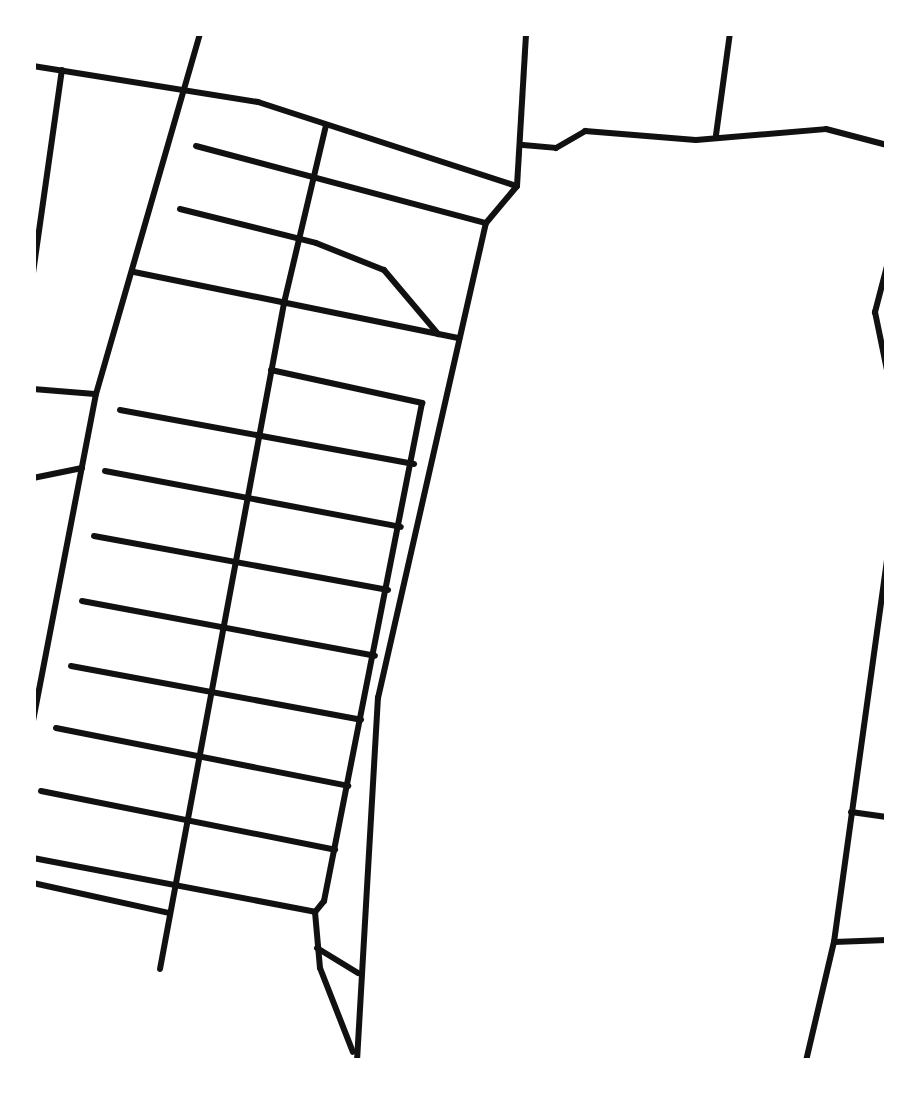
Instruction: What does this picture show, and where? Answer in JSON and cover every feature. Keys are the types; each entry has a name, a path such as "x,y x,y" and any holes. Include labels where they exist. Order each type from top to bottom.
{"street":[{"path":"33,722 37,678 96,394 189,87 200,33"},
{"path":"357,1060 358,973 378,698 486,223 517,186 526,33"},
{"path":"716,135 730,33"},
{"path":"33,66 189,87 517,186"},
{"path":"33,273 62,70"},
{"path":"160,969 284,302 326,126"},
{"path":"523,145 556,148 585,131 618,140 826,129 887,145"},
{"path":"196,146 486,223"},
{"path":"180,209 299,239 384,270 438,334"},
{"path":"887,266 875,312 887,370"},
{"path":"133,272 459,338"},
{"path":"271,370 422,403 414,464 348,786 315,912 317,948 357,1060"},
{"path":"33,389 96,394"},
{"path":"120,410 414,464"},
{"path":"33,478 82,469"},
{"path":"105,471 401,527"},
{"path":"94,536 388,590"},
{"path":"806,1061 834,942 887,561"},
{"path":"82,601 374,656"},
{"path":"70,666 361,720"},
{"path":"56,728 348,786"},
{"path":"41,791 334,850"},
{"path":"851,812 887,817"},
{"path":"33,858 174,890 315,912"},
{"path":"33,883 170,913"},
{"path":"834,942 887,940"},
{"path":"317,948 358,973"}]}
